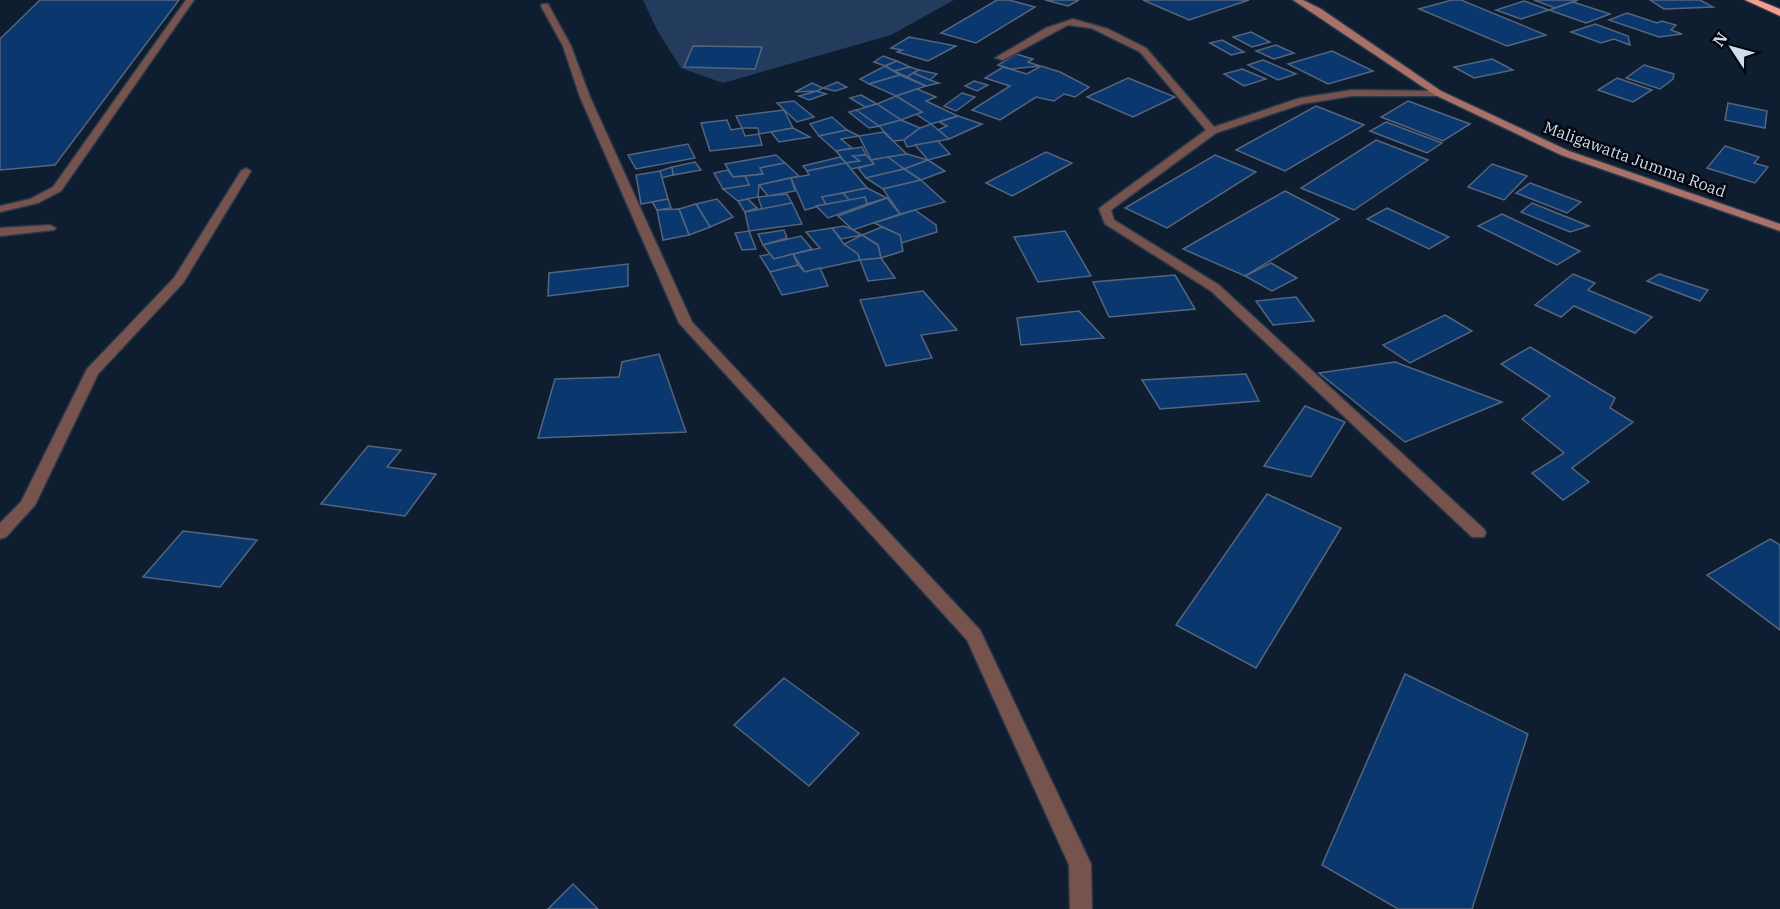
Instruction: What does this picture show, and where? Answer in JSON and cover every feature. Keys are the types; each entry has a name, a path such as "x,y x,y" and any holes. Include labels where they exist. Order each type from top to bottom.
{"highway":[{"path":"1750,0 1780,13"}],"street":[{"path":"0,209 34,201 57,189 190,0"},
{"name":"Maligawatta Jumma Road","path":"1298,0 1438,93 1565,153 1780,228"},
{"path":"545,6 567,46 585,97 686,323 974,635 1080,864 1081,909"},
{"path":"1000,58 1067,23 1082,23 1131,41 1143,50 1212,131"},
{"path":"1438,93 1352,93 1311,99 1212,131 1105,209 1109,222 1215,288 1478,533"},
{"path":"0,533 27,505 92,372 179,280 246,171"},
{"path":"0,232 50,228"}],"shaded area":[{"path":"643,0 954,0 891,35 723,83 681,68 657,30"}],"building":[{"path":"40,0 179,0 55,165 0,170 0,39"},
{"path":"997,0 1009,0 1035,7 976,43 941,33"},
{"path":"1045,0 1079,0 1068,6"},
{"path":"1143,0 1249,0 1189,20"},
{"path":"1452,0 1461,0 1546,35 1507,46 1419,9"},
{"path":"1534,0 1578,0 1555,8"},
{"path":"1650,0 1700,0 1713,7 1664,9"},
{"path":"1524,1 1549,10 1521,19 1496,10"},
{"path":"1573,2 1610,14 1586,23 1549,10"},
{"path":"1627,13 1657,23 1662,21 1676,25 1671,30 1682,34 1659,37 1609,20"},
{"path":"1595,24 1628,36 1630,45 1614,39 1601,43 1571,32"},
{"path":"1251,32 1270,42 1252,47 1233,37"},
{"path":"909,37 956,46 928,61 891,48"},
{"path":"1222,40 1244,52 1231,55 1210,43"},
{"path":"1276,45 1294,53 1274,59 1256,51"},
{"path":"693,46 762,47 755,69 684,67"},
{"path":"1332,51 1373,71 1328,84 1288,64"},
{"path":"1016,54 1033,59 1028,62 1040,66 1011,69 998,65"},
{"path":"883,56 897,61 885,66 874,62"},
{"path":"1492,59 1513,70 1474,78 1454,67"},
{"path":"1263,60 1296,74 1278,80 1248,65"},
{"path":"897,61 910,67 894,71 885,66"},
{"path":"1644,65 1674,74 1673,79 1660,89 1626,78"},
{"path":"885,66 900,75 869,84 860,79"},
{"path":"1041,66 1060,72 1089,87 1075,97 1064,94 1054,101 1036,97 1000,120 972,110 1010,86 985,78 1003,67 1027,74"},
{"path":"910,67 919,70 907,77 894,71"},
{"path":"1242,69 1266,79 1244,86 1224,74"},
{"path":"919,70 937,74 930,80 913,73"},
{"path":"913,73 939,83 926,86 907,77"},
{"path":"900,75 926,86 896,96 869,84"},
{"path":"1128,78 1175,97 1133,117 1087,97"},
{"path":"1617,78 1652,90 1633,102 1598,90"},
{"path":"974,81 988,85 977,91 965,86"},
{"path":"837,82 847,87 835,91 823,88"},
{"path":"812,83 823,88 817,91 795,92"},
{"path":"917,89 936,97 926,101 958,116 931,124 916,114 922,112 896,96"},
{"path":"817,91 826,94 809,100 799,96"},
{"path":"962,93 975,97 956,111 944,106"},
{"path":"861,95 877,104 865,107 850,98"},
{"path":"896,96 922,112 901,120 877,104"},
{"path":"794,101 814,117 797,122 777,103"},
{"path":"1408,101 1470,124 1443,141 1381,117"},
{"path":"1728,103 1767,111 1765,128 1725,120"},
{"path":"877,104 901,120 879,126 856,110"},
{"path":"1316,106 1364,125 1285,171 1236,150"},
{"path":"784,110 793,128 759,134 758,128 742,128 736,116"},
{"path":"856,110 879,126 869,128 849,112"},
{"path":"958,116 982,124 949,139 938,130 947,126 939,122"},
{"path":"832,117 847,130 819,136 810,124"},
{"path":"727,120 731,130 742,128 745,136 759,134 762,145 710,151 701,123"},
{"path":"901,120 920,128 904,140 893,141 879,126"},
{"path":"1386,122 1442,143 1427,153 1370,131"},
{"path":"931,124 949,139 907,147 904,140 920,128"},
{"path":"793,128 810,137 779,142 771,132"},
{"path":"847,130 859,136 841,139 852,148 836,151 819,136"},
{"path":"883,132 907,154 871,160 859,136"},
{"path":"1376,140 1428,160 1354,210 1301,188"},
{"path":"938,141 950,154 928,160 915,145"},
{"path":"688,144 695,158 636,169 628,155"},
{"path":"1725,146 1759,157 1754,163 1768,167 1755,183 1707,168"},
{"path":"862,147 866,155 853,156 860,161 846,163 836,151"},
{"path":"1046,152 1072,163 1012,196 986,183"},
{"path":"907,154 928,160 904,169 888,157"},
{"path":"776,155 785,163 760,168 763,174 733,177 725,164"},
{"path":"866,155 874,164 851,169 846,163 860,161 853,156"},
{"path":"1215,155 1256,172 1167,228 1125,208"},
{"path":"840,157 846,163 807,171 803,166"},
{"path":"888,157 904,169 866,178 858,168 874,164 871,160"},
{"path":"928,160 945,171 921,180 904,169"},
{"path":"695,162 701,170 673,175 672,167"},
{"path":"785,163 799,176 759,185 758,197 738,201 723,189 749,185 745,176 763,174 760,168"},
{"path":"846,163 867,188 822,197 826,204 805,210 791,178 809,175 807,171"},
{"path":"1492,164 1527,176 1504,200 1468,187"},
{"path":"672,167 673,175 661,178 660,171"},
{"path":"904,169 921,180 883,189 866,178"},
{"path":"728,170 733,177 745,176 749,185 723,189 714,173"},
{"path":"660,171 668,199 641,204 636,175"},
{"path":"791,178 795,191 768,196 759,185"},
{"path":"921,180 945,202 900,214 883,189"},
{"path":"1530,183 1581,202 1567,213 1516,193"},
{"path":"867,188 887,198 867,204 865,197 851,202 843,193"},
{"path":"1285,191 1339,219 1245,276 1183,249"},
{"path":"843,193 851,202 826,204 822,197"},
{"path":"787,194 792,203 762,209 758,197"},
{"path":"865,197 867,204 828,218 816,206"},
{"path":"887,198 900,214 853,230 838,216"},
{"path":"668,199 671,208 657,210 652,202"},
{"path":"717,199 733,217 710,227 696,204"},
{"path":"748,199 757,208 745,212 738,201"},
{"path":"792,203 802,224 749,231 745,212"},
{"path":"1532,203 1589,226 1570,232 1521,212"},
{"path":"696,204 710,227 689,235 679,209"},
{"path":"1387,208 1449,237 1429,249 1367,219"},
{"path":"679,209 689,235 663,240 657,210"},
{"path":"915,210 936,225 937,232 901,243 900,235 874,223"},
{"path":"1502,214 1580,251 1557,265 1478,226"},
{"path":"844,226 862,235 841,239 832,228"},
{"path":"882,227 900,235 903,251 881,258 878,245 862,235"},
{"path":"832,228 844,244 858,254 860,260 805,272 793,254 820,248 806,232"},
{"path":"784,230 787,238 763,245 758,234"},
{"path":"749,231 756,249 742,250 735,233"},
{"path":"1065,231 1091,276 1038,282 1014,237"},
{"path":"862,235 878,245 881,258 860,260 858,254 844,244"},
{"path":"801,236 812,249 774,259 763,245"},
{"path":"770,254 774,259 793,254 798,265 770,272 760,256"},
{"path":"881,258 895,278 868,281 860,260"},
{"path":"1271,263 1297,278 1272,291 1245,276"},
{"path":"628,264 628,286 548,296 549,273"},
{"path":"798,265 805,272 820,268 828,286 782,295 770,272"},
{"path":"1573,274 1595,283 1588,290 1652,317 1635,333 1574,306 1561,317 1535,305"},
{"path":"1659,274 1708,290 1700,301 1647,281"},
{"path":"1175,275 1195,309 1109,317 1093,282"},
{"path":"923,291 957,330 921,335 932,358 886,366 860,300"},
{"path":"1296,297 1314,321 1273,325 1256,301"},
{"path":"1079,311 1104,338 1021,345 1017,318"},
{"path":"1445,315 1472,331 1410,363 1383,345"},
{"path":"1530,347 1615,398 1610,408 1633,422 1572,468 1589,482 1563,500 1532,473 1564,453 1522,419 1550,396 1501,364"},
{"path":"659,354 686,432 538,438 555,379 619,377 622,362"},
{"path":"1395,362 1502,402 1405,442 1319,373"},
{"path":"1246,374 1259,401 1160,409 1142,380"},
{"path":"1305,406 1345,422 1311,477 1264,466"},
{"path":"368,446 401,450 387,467 436,474 405,516 321,504"},
{"path":"1267,494 1341,528 1256,668 1176,625"},
{"path":"183,531 257,540 220,587 143,577"},
{"path":"1770,539 1780,545 1780,630 1707,575"},
{"path":"1405,674 1528,734 1472,909 1398,909 1322,865"},
{"path":"784,678 859,733 809,786 734,725"},
{"path":"573,884 598,909 548,909"}]}
